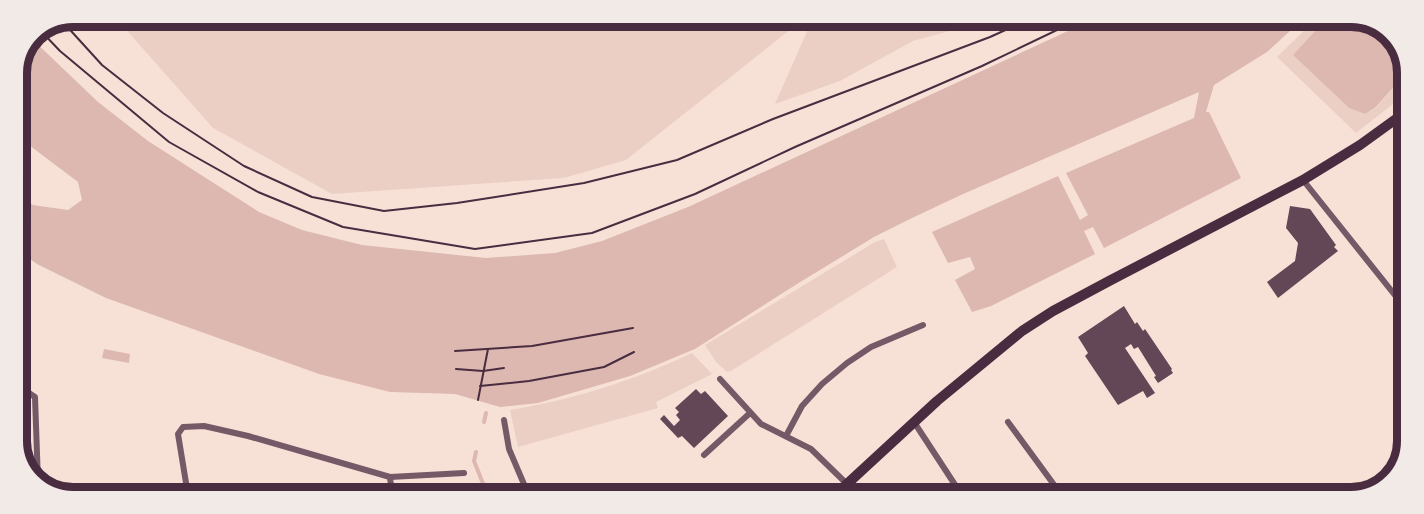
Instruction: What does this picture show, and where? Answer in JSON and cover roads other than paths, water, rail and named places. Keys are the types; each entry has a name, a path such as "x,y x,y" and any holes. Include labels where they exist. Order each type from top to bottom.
{"main road":[{"path":"844,487 974,369 1022,331 1053,311 1303,180 1360,146 1397,118"}],"street":[{"path":"1303,180 1397,298"},
{"path":"786,436 802,406 838,370 871,347 923,325"},
{"path":"720,379 761,424 811,449 847,484"},
{"path":"27,390 35,397 38,470"},
{"path":"704,455 750,413"},
{"path":"504,420 509,449 525,487"},
{"path":"914,422 956,487"},
{"path":"1008,422 1056,487"},
{"path":"187,487 178,435 183,427 190,426 204,426 248,436 390,477 464,473"},
{"path":"390,477 391,487"}],"waterway":[{"path":"484,422 486,413"},
{"path":"476,452 474,461 484,487"}]}
